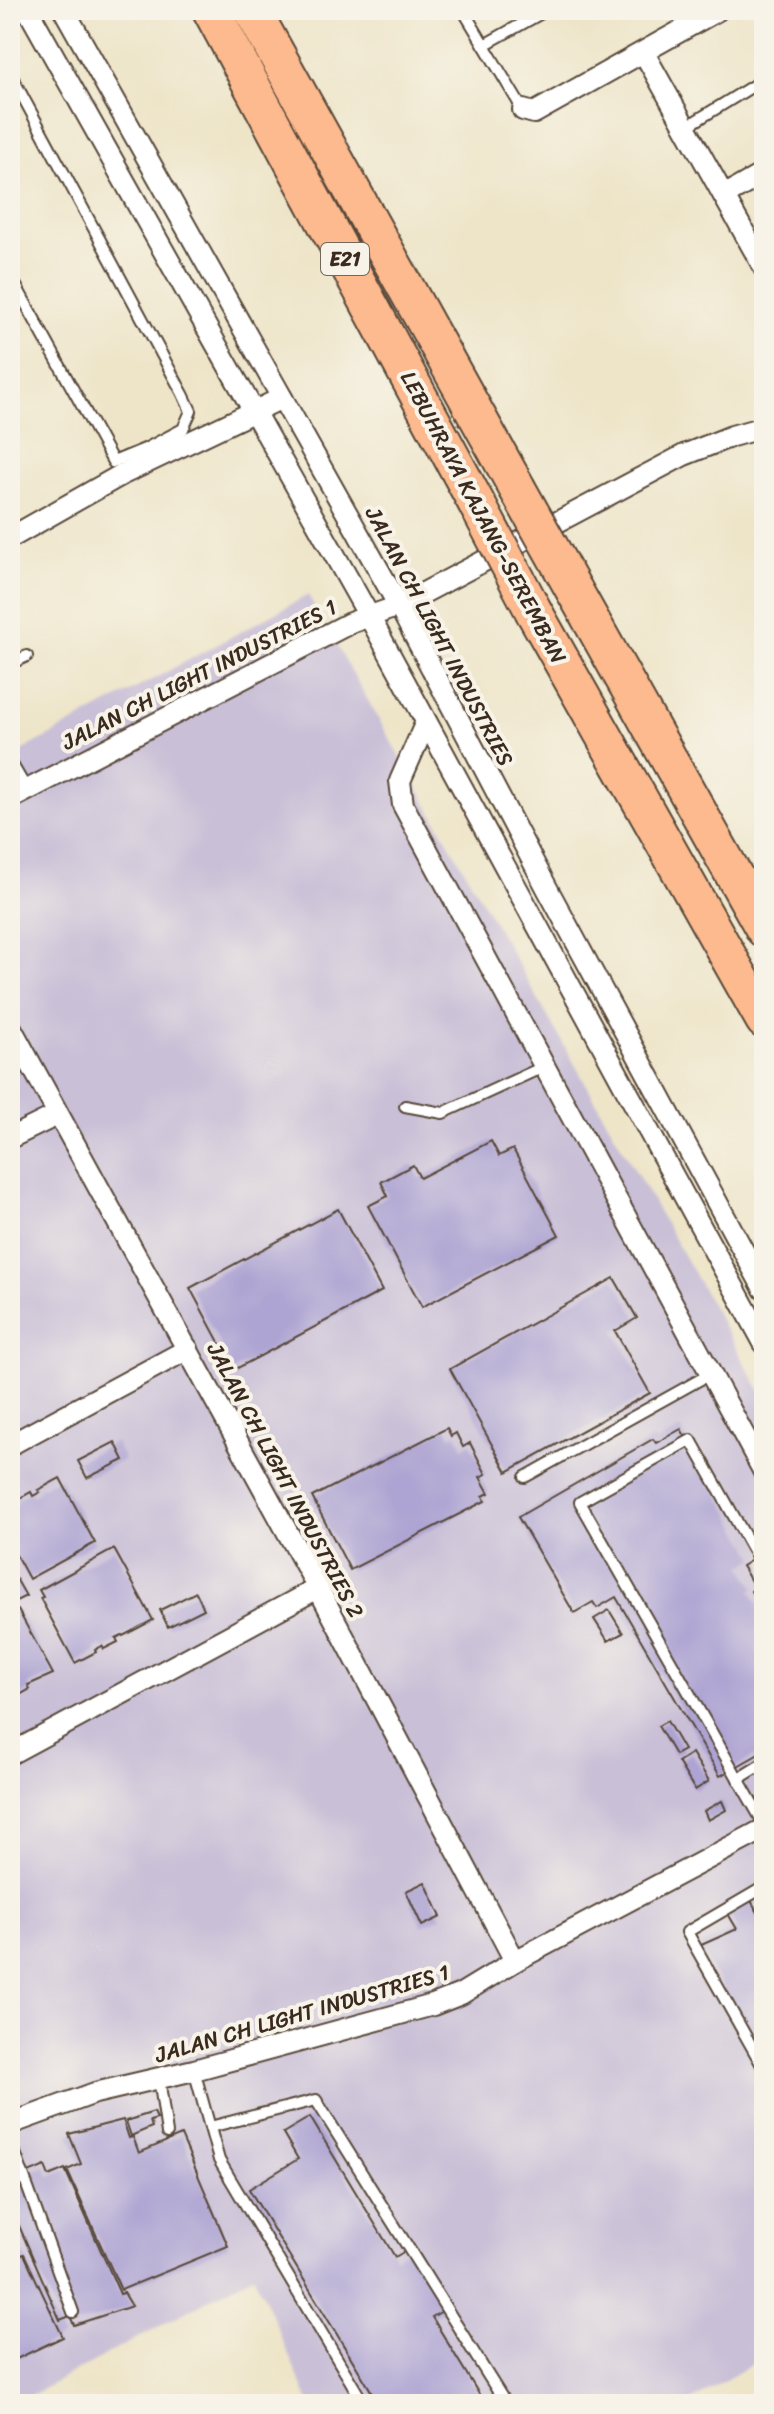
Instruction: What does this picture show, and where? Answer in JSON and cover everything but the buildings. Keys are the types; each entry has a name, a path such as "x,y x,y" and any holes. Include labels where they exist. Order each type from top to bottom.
{"highway":[{"name":"LEBUHRAYA KAJANG-SEREMBAN","path":"211,10 534,612 764,1020"},
{"name":"LEBUHRAYA KAJANG-SEREMBAN","path":"252,10 764,929"}],"street":[{"path":"28,10 369,616 764,1343"},
{"name":"JALAN CH LIGHT INDUSTRIES","path":"64,10 399,606 764,1289"},
{"path":"523,110 534,113 718,10"},
{"path":"644,53 764,267"},
{"path":"724,196 764,173"},
{"path":"11,537 117,469 209,433 282,398"},
{"name":"JALAN CH LIGHT INDUSTRIES 1","path":"18,794 350,623 399,606 684,455 764,427"},
{"path":"426,722 400,781 403,805 764,1472"},
{"name":"JALAN CH LIGHT INDUSTRIES 2","path":"10,1026 318,1588 515,1961"},
{"path":"10,1138 57,1115"},
{"path":"10,1444 188,1349"},
{"path":"10,1754 318,1588"},
{"name":"JALAN CH LIGHT INDUSTRIES 1","path":"10,2124 95,2093 194,2070 433,2005 461,1994 515,1961 764,1827"}],"lane":[{"path":"463,10 523,110"},
{"path":"484,45 547,10"},
{"path":"10,73 191,411 209,433"},
{"path":"686,127 764,79"},
{"path":"10,275 117,469 147,448 183,429 191,411"},
{"path":"10,664 27,656"},
{"path":"10,761 18,794"},
{"path":"405,1106 443,1113 543,1067"},
{"path":"525,1477 710,1374"},
{"path":"764,1570 691,1440 580,1502 764,1827"},
{"path":"738,1779 764,1763"},
{"path":"762,2065 687,1932 764,1887"},
{"path":"194,2070 219,2160 364,2404"},
{"path":"159,2078 167,2133"},
{"path":"210,2127 316,2100 506,2404"},
{"path":"10,2139 73,2312"}],"shaded area":[{"path":"308,595 764,1397 764,2357 686,2404 310,2404 254,2275 10,2404 10,757"}]}
